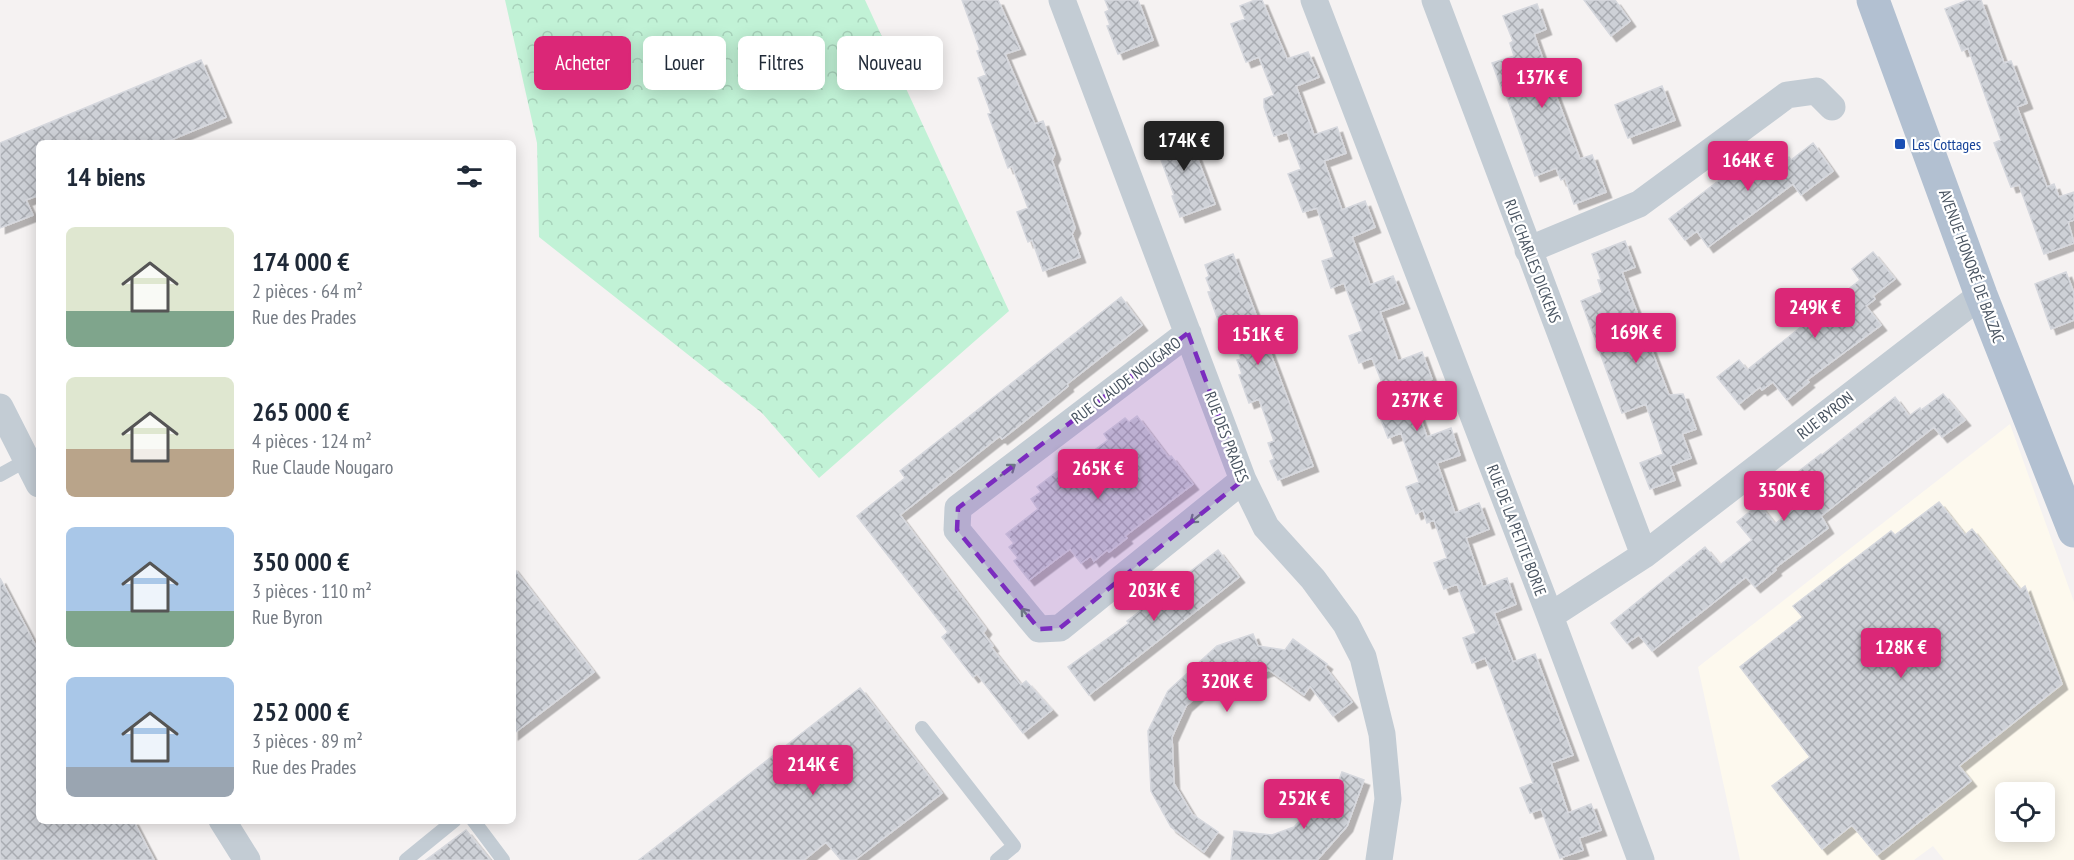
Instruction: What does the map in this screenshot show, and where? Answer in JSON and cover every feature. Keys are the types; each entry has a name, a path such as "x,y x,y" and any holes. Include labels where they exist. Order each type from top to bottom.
{"main road":[{"name":"AVENUE HONORÉ DE BALZAC","path":"1873,0 1981,295 2067,491 2074,531"}],"street":[{"name":"RUE DES PRADES","path":"1062,0 1243,480 1266,527 1313,579 1346,624 1363,657 1382,734 1388,800 1379,860"},
{"name":"RUE DE LA PETITE BORIE","path":"1314,0 1641,860"},
{"name":"RUE CHARLES DICKENS","path":"1436,0 1644,555"},
{"path":"1528,250 1639,204 1787,95 1816,91 1832,106"},
{"name":"RUE BYRON","path":"1550,616 1644,555 1981,295"},
{"name":"RUE CLAUDE NOUGARO","path":"1188,333 958,508 957,530 1038,629 1060,628 1243,480"},
{"path":"0,407 36,478"},
{"path":"224,824 247,860"}],"lane":[{"path":"0,476 27,460"},
{"path":"922,728 1014,846 997,860"},
{"path":"406,860 450,824"},
{"path":"476,824 503,860"}],"highlighted area":[{"path":"1188,333 1243,480 1060,628 1039,629 957,530 958,508"}],"shaded area":[{"path":"2010,424 2074,602 2074,860 1944,860 1933,846 1914,860 1740,860 1698,667"}],"green space":[{"path":"505,0 865,0 882,36 837,36 837,90 907,90 1009,311 819,478 762,413 539,237 537,143"}],"building":[{"path":"962,0 998,0 1020,49 1005,54 1035,124 1043,121 1055,154 1052,160 1075,228 1072,234 1080,257 1043,271 1032,240 1028,242 1017,212 1028,208 1012,166 1008,168 988,114 991,113 978,78 986,75 977,51 980,50"},
{"path":"1105,0 1138,0 1153,40 1118,54 1107,26 1110,25 1105,12 1109,10"},
{"path":"1255,0 1262,0 1287,59 1308,52 1319,77 1296,86 1314,135 1337,127 1346,153 1324,161 1342,210 1365,201 1375,227 1352,237 1370,285 1393,276 1404,303 1380,312 1398,361 1422,352 1432,379 1409,387 1427,437 1451,428 1460,455 1437,463 1455,513 1479,503 1489,529 1466,538 1483,587 1507,578 1516,604 1494,613 1513,662 1535,654 1573,755 1551,763 1568,813 1591,804 1601,830 1579,838 1583,850 1560,858 1541,809 1530,813 1520,788 1533,783 1485,658 1472,663 1463,638 1476,633 1457,584 1444,589 1434,563 1447,558 1434,520 1427,523 1423,510 1416,514 1406,487 1419,482 1401,433 1388,438 1378,412 1391,407 1372,358 1359,363 1349,336 1362,331 1344,283 1331,288 1322,261 1334,257 1317,208 1303,212 1288,174 1301,169 1287,132 1274,136 1264,107 1264,99 1274,95 1259,57 1246,62 1231,24 1245,19 1240,6"},
{"path":"1584,0 1615,0 1630,21 1611,36"},
{"path":"1968,0 1981,0 2004,63 2011,61 2027,103 2017,107 2047,187 2054,184 2059,197 2074,192 2074,220 2068,222 2074,243 2044,254 2019,185 2011,187 1994,143 2001,140 1968,48 1962,51 1945,9"},
{"path":"1537,4 1546,29 1534,34 1552,85 1580,159 1592,155 1606,192 1574,204 1565,178 1561,180 1556,168 1535,176 1504,89 1502,90 1492,63 1514,56 1510,43 1513,41 1503,16"},
{"path":"201,60 226,117 171,140 36,140 36,196 26,200 33,215 0,228 0,143"},
{"path":"1662,86 1675,120 1628,138 1615,105"},
{"path":"1185,126 1215,204 1180,217 1153,138"},
{"path":"1813,143 1833,171 1801,195 1793,184 1708,247 1697,231 1685,240 1669,219 1765,145 1779,165 1789,157 1791,160"},
{"path":"1625,241 1635,267 1622,272 1633,302 1669,395 1683,394 1696,429 1682,434 1691,458 1670,466 1675,480 1650,489 1640,463 1663,454 1646,404 1622,413 1581,301 1602,292 1598,280 1601,280 1592,254"},
{"path":"1873,252 1895,279 1873,296 1875,299 1866,306 1881,325 1807,380 1809,382 1787,400 1773,382 1762,390 1760,387 1739,404 1717,377 1739,360 1747,370 1860,280 1852,269"},
{"path":"1233,254 1313,466 1278,480 1270,461 1274,459 1268,443 1274,441 1259,399 1249,403 1239,375 1242,374 1237,360 1241,359 1225,317 1218,320 1208,292 1211,291 1206,278 1209,276 1205,265"},
{"path":"2066,272 2074,293 2074,320 2051,329 2035,284"},
{"path":"1121,297 1142,325 1067,384 1068,386 1025,421 1002,439 1000,436 900,515 986,629 983,633 993,646 991,647 1021,685 1026,681 1052,710 1023,733 977,674 973,677 942,637 948,632 857,516 905,478 900,471"},
{"path":"1943,394 1965,420 1942,437 1934,427 1821,516 1828,528 1775,568 1776,570 1755,587 1746,577 1652,651 1639,635 1627,643 1611,623 1705,547 1720,565 1752,540 1737,522 1759,504 1775,524 1806,499 1814,489 1799,471 1895,397 1909,416"},
{"path":"1137,416 1169,458 1171,456 1193,484 1125,536 1127,538 1109,552 1107,550 1094,561 1091,556 1081,563 1070,549 1029,580 1014,561 1018,558 1009,547 1014,543 1006,534 1038,509 1031,499 1041,492 1037,487 1067,464 1070,468 1108,440 1104,434 1125,418 1129,422"},
{"path":"1939,502 1965,535 1972,529 2020,590 2025,586 2062,684 1959,766 1971,781 1877,855 1852,825 1822,849 1772,786 1810,757 1740,667 1803,617 1793,606 1891,531 1895,535"},
{"path":"1218,550 1239,577 1089,695 1068,667 1129,623 1127,621 1140,611 1138,607 1154,594 1157,597"},
{"path":"516,571 594,672 516,732"},
{"path":"0,578 36,646 36,824 135,824 154,860 0,860"},
{"path":"1253,634 1258,646 1285,650 1293,639 1327,664 1325,667 1352,702 1333,716 1310,686 1304,695 1269,670 1227,684 1223,673 1186,706 1172,737 1174,784 1192,814 1218,832 1204,852 1171,827 1151,791 1148,731 1168,691 1217,646"},
{"path":"860,688 942,793 855,860 841,860 826,842 804,860 639,860"},
{"path":"1342,772 1364,780 1347,826 1317,860 1231,860 1234,831 1272,835 1294,827 1321,798 1329,807"},
{"path":"466,830 490,860 426,860"}],"place":[{"name":"Les Cottages","path":"1900,144"}]}
